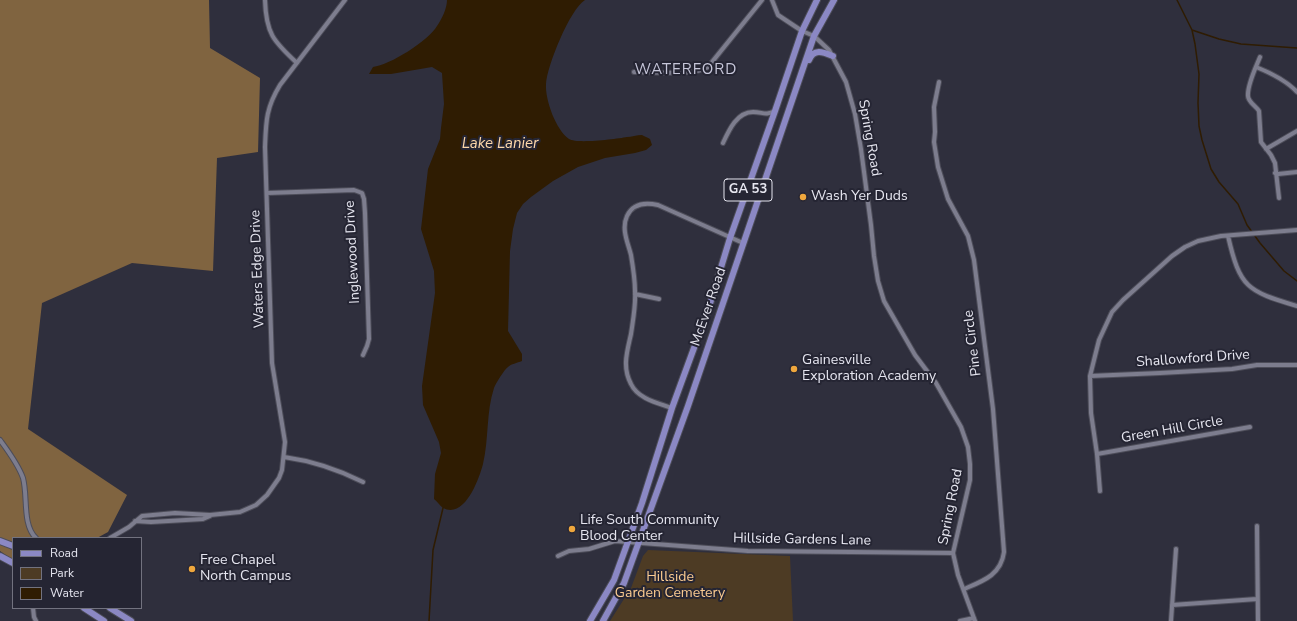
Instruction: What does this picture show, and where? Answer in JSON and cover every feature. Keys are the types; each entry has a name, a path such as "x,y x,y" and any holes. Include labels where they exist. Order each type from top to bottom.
{"main road":[{"name":"McEver Road","path":"590,621 614,580 642,503 672,408 802,31 817,0"},
{"name":"McEver Road","path":"603,621 624,583 688,406 814,36 834,0"},
{"path":"791,101 796,95 812,54 819,52 833,56"},
{"path":"0,540 12,546"},
{"path":"0,556 12,562"},
{"path":"86,609 104,621"},
{"path":"112,609 131,621"}],"street":[{"path":"265,0 268,27 275,41 297,63"},
{"name":"Waters Edge Drive","path":"112,537 129,527 142,516 175,513 210,515 240,512 256,505 276,484 282,470 285,442 272,362 265,147 267,112 272,98 345,0"},
{"path":"634,72 685,73 703,70 708,67 762,0"},
{"name":"Spring Road","path":"772,0 778,15 802,31 814,36 829,50 846,82 855,114 861,149 874,256 878,281 884,301 915,355 936,383 951,408 961,427 968,447 970,480 952,552 953,560 974,620"},
{"path":"1260,57 1251,81 1248,97 1251,103 1259,111 1260,142 1275,163 1279,198"},
{"path":"1256,68 1271,73 1297,92"},
{"name":"Pine Circle","path":"938,82 934,107 935,152 942,182 948,199 968,236 974,260 992,409 1004,552 1000,567 995,572 988,578 964,589"},
{"path":"723,143 734,123 743,115 754,112 768,115 775,111"},
{"path":"1266,149 1297,131"},
{"path":"1275,173 1297,172"},
{"name":"Inglewood Drive","path":"267,193 354,190 362,193 365,213 369,339 363,355"},
{"path":"672,408 647,399 637,392 631,384 626,372 625,362 636,294 634,274 625,229 627,216 631,210 642,203 658,205 743,243"},
{"path":"1100,491 1091,407 1090,376 1099,340 1112,312 1157,269 1185,247 1198,241 1221,236 1297,230"},
{"path":"1228,236 1235,264 1244,282 1268,298 1297,306"},
{"path":"636,294 659,299"},
{"name":"Shallowford Drive","path":"1090,376 1232,369 1257,365 1297,365"},
{"name":"Green Hill Circle","path":"1097,454 1250,427"},
{"path":"0,440 10,453 22,477 27,515 32,534 35,537"},
{"path":"284,457 324,465 363,482"},
{"name":"Waters Edge Drive","path":"135,521 151,522 203,519 210,515"},
{"path":"1258,526 1258,621"},
{"name":"Hillside Gardens Lane","path":"558,556 569,551 589,549 615,541 748,551 952,552"},
{"path":"1171,621 1176,549"},
{"path":"1172,605 1257,599"},
{"path":"33,609 36,621"},
{"path":"960,621 974,620"}],"green space":[{"name":"Hillside Garden Cemetery","path":"648,550 790,556 793,621 610,621 631,588 643,556"}],"shaded area":[{"path":"0,0 209,0 210,48 260,78 258,152 217,158 213,271 132,263 42,303 28,429 127,495 108,532 99,537 12,537 12,559 0,551"}],"water":[{"name":"Lake Lanier","path":"447,0 585,0 579,5 566,26 550,65 547,76 546,91 552,114 564,135 569,139 580,141 597,141 642,135 650,139 652,145 646,150 605,158 578,167 553,181 531,197 523,204 517,213 510,251 508,331 522,354 522,361 508,367 494,388 491,397 485,455 478,479 470,496 464,503 458,508 451,510 443,508 434,499 435,474 441,453 439,442 423,405 422,386 435,293 434,271 421,229 428,169 440,139 444,104 442,73 432,67 391,74 369,74 373,67 389,62 426,38 441,20"}],"waterway":[{"path":"1177,0 1192,30 1195,44 1199,74 1199,126 1211,169 1219,182 1238,204 1247,225 1260,243 1284,271 1297,281"},
{"path":"1192,30 1219,39 1241,44 1297,48"},
{"path":"429,621 433,550 443,508"}],"place":[{"name":"Wash Yer Duds","path":"803,197"},
{"name":"Gainesville Exploration Academy","path":"794,369"},
{"name":"Life South Community Blood Center","path":"572,529"},
{"name":"Free Chapel North Campus","path":"192,569"}],"district":[{"name":"WATERFORD","path":"686,70"}]}
